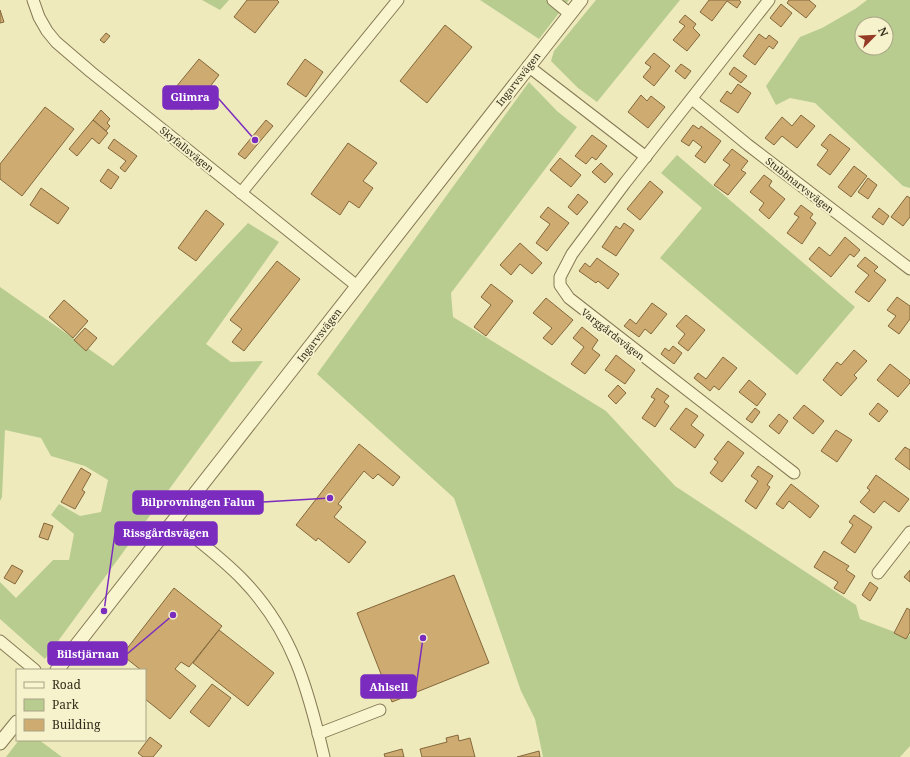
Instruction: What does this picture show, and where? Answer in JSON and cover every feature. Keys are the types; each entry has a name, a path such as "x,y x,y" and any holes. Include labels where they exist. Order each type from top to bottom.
{"street":[{"name":"Skyfallsvägen","path":"33,0 43,25 56,42 356,286"},
{"path":"241,193 398,0"},
{"path":"553,0 570,14"},
{"name":"Ingarvsvägen","path":"58,669 581,0"},
{"name":"Varggårdsvägen","path":"769,0 572,254 561,273 560,286 569,298 586,313 794,473"},
{"path":"528,66 646,157"},
{"name":"Stubbnarvsvägen","path":"692,99 748,145 910,269"},
{"path":"174,521 242,579 268,611 283,635 301,675 308,694 324,757"},
{"path":"878,573 910,532"},
{"path":"0,641 34,669"},
{"path":"318,734 380,710"},
{"path":"0,743 16,723"}],"green space":[{"path":"202,0 229,0 220,10"},
{"path":"480,0 569,0 539,39"},
{"path":"596,0 680,0 597,102 578,88 551,61 554,51"},
{"path":"867,0 910,0 910,188 903,186 815,103 790,98 776,105 766,86 800,37 822,28 855,9"},
{"path":"529,82 557,111 577,127 451,293 453,317 606,411 675,486 856,605 860,619 908,637 910,635 910,746 900,757 543,757 535,719 521,691 454,498 317,374"},
{"path":"677,155 855,307 797,375 660,258 702,208 661,173"},
{"path":"248,223 279,242 206,344 231,362 263,361 45,659 0,619 0,582 16,598 53,560 69,560 74,534 51,515 59,504 80,516 101,512 108,480 85,466 51,456 41,438 5,430 2,497 0,501 0,287 113,366"},
{"path":"18,741 40,741 62,757 6,757"}],"building":[{"path":"247,0 277,0 279,2 255,33 234,17"},
{"path":"709,0 739,0 741,2 737,8 727,1 712,21 700,12"},
{"path":"789,0 809,0 816,6 806,18 787,3"},
{"path":"781,4 792,13 781,27 770,18"},
{"path":"0,10 4,22 0,23"},
{"path":"685,15 696,24 693,28 700,35 687,51 673,40 685,26 679,22"},
{"path":"445,25 472,47 427,103 400,81"},
{"path":"106,33 110,36 104,43 100,40"},
{"path":"759,34 766,39 769,35 778,42 773,49 769,46 755,65 743,56"},
{"path":"654,53 670,66 654,86 643,77 651,67 645,63"},
{"path":"199,59 219,75 192,110 171,93"},
{"path":"305,59 323,72 306,97 287,84"},
{"path":"681,64 691,71 685,79 675,71"},
{"path":"734,67 747,76 741,83 729,74"},
{"path":"738,84 751,93 738,113 720,101 727,91 731,94"},
{"path":"641,95 647,101 651,96 665,107 648,128 628,112"},
{"path":"45,107 74,129 22,196 0,179 0,164"},
{"path":"101,110 110,119 107,123 110,126 106,131 93,120"},
{"path":"801,115 815,126 797,148 782,136 774,145 765,138 782,117 792,126"},
{"path":"93,120 108,133 99,144 92,138 77,156 69,149"},
{"path":"266,120 273,126 245,159 238,154"},
{"path":"693,125 699,129 701,126 721,141 705,163 695,156 702,147 693,140 689,146 681,141"},
{"path":"830,134 850,149 830,175 817,165 828,150 821,145"},
{"path":"592,135 607,146 596,160 592,157 586,164 575,156"},
{"path":"114,139 137,156 125,172 120,168 126,161 108,148"},
{"path":"348,143 377,163 363,181 373,188 359,208 349,201 340,215 311,194"},
{"path":"732,149 748,161 741,170 746,173 728,195 714,185 730,165 723,160"},
{"path":"560,158 581,175 571,187 550,170"},
{"path":"601,163 613,174 605,183 592,172"},
{"path":"854,166 867,176 851,197 838,187"},
{"path":"108,169 119,177 111,189 100,181"},
{"path":"764,175 772,181 769,186 785,199 769,219 759,210 764,203 750,192"},
{"path":"868,178 877,185 868,199 858,192"},
{"path":"650,181 663,192 640,220 627,209"},
{"path":"41,188 69,208 58,224 30,205"},
{"path":"578,194 588,202 577,215 568,207"},
{"path":"907,196 910,198 910,217 903,226 891,217"},
{"path":"801,205 813,214 810,218 816,223 802,244 787,233 799,217 794,214"},
{"path":"548,207 569,223 547,251 536,243 550,224 540,217"},
{"path":"879,208 889,216 883,225 872,217"},
{"path":"206,210 224,224 196,261 178,248"},
{"path":"624,223 634,230 616,256 602,247 616,226 620,229"},
{"path":"845,237 860,250 854,257 850,254 831,277 809,259 819,247 830,256"},
{"path":"520,243 542,263 532,274 520,264 511,275 500,265"},
{"path":"865,257 878,267 874,271 886,280 869,302 855,292 869,275 857,266"},
{"path":"597,258 619,274 608,289 598,281 596,283 579,271 585,263 590,267"},
{"path":"277,261 300,279 244,351 232,342 242,329 230,320"},
{"path":"491,284 513,301 486,336 474,327 491,305 481,297"},
{"path":"897,297 910,306 910,319 899,334 888,326 896,316 887,310"},
{"path":"546,298 573,320 552,345 543,338 552,328 533,313"},
{"path":"64,300 88,321 73,338 49,317"},
{"path":"652,303 667,314 651,334 645,329 639,337 624,326 630,319 636,324"},
{"path":"686,315 705,330 688,351 678,343 685,334 676,326"},
{"path":"582,327 598,340 592,349 600,355 585,374 571,364 584,347 573,338"},
{"path":"85,328 97,338 86,351 74,340"},
{"path":"673,346 682,353 674,364 661,354 665,348 669,351"},
{"path":"854,350 867,361 854,375 857,378 841,396 823,380 837,362 841,365"},
{"path":"616,355 635,370 625,384 605,370"},
{"path":"723,357 737,368 719,390 714,386 710,391 694,378 698,373 706,379"},
{"path":"890,364 910,380 910,383 898,397 877,380"},
{"path":"749,380 766,394 757,406 739,392"},
{"path":"618,385 626,393 616,404 608,396"},
{"path":"657,388 669,396 664,402 669,406 655,427 642,418 655,399 651,397"},
{"path":"878,403 888,411 879,422 869,414"},
{"path":"804,405 824,421 813,434 793,418"},
{"path":"686,408 698,416 691,425 704,435 695,448 670,429"},
{"path":"755,408 760,412 752,423 746,419"},
{"path":"779,414 788,421 779,434 769,426"},
{"path":"836,430 852,440 837,462 821,451"},
{"path":"728,441 744,453 722,482 710,473 718,462 714,459"},
{"path":"359,444 400,477 393,486 378,474 373,479 364,471 338,504 342,507 334,517 366,542 349,563 318,538 316,541 296,525"},
{"path":"905,447 910,450 910,470 895,459"},
{"path":"758,466 773,476 767,485 770,487 756,509 745,501 758,481 751,476"},
{"path":"81,468 91,474 82,490 85,492 75,509 61,502"},
{"path":"876,475 909,499 899,512 884,501 874,513 860,502 870,490 867,488"},
{"path":"791,484 819,506 810,518 789,501 783,509 776,504"},
{"path":"854,515 872,527 855,553 841,543 853,525 849,522"},
{"path":"44,523 53,526 48,540 39,537"},
{"path":"824,551 849,566 846,570 855,576 844,594 834,588 838,582 814,567"},
{"path":"12,565 23,571 15,584 4,578"},
{"path":"910,570 910,582 904,577"},
{"path":"454,575 489,663 392,702 357,613"},
{"path":"870,582 878,588 870,601 862,595"},
{"path":"174,588 222,626 189,667 181,662 175,669 196,686 170,719 146,700 146,669 140,669 122,655"},
{"path":"907,608 910,610 910,632 906,639 894,633"},
{"path":"219,630 274,673 248,706 193,663"},
{"path":"212,684 231,698 209,727 190,712"},
{"path":"458,735 459,741 470,738 475,757 422,757 420,749 447,742 446,738"},
{"path":"150,737 162,746 153,757 143,757 138,753"},
{"path":"402,749 404,757 385,757 384,754"},
{"path":"539,751 540,757 517,757"}],"place":[{"name":"Glimra","path":"255,140"},
{"name":"Bilprovningen Falun","path":"330,498"},
{"name":"Rissgårdsvägen","path":"104,611"},
{"name":"Bilstjärnan","path":"173,615"},
{"name":"Ahlsell","path":"423,638"}]}
